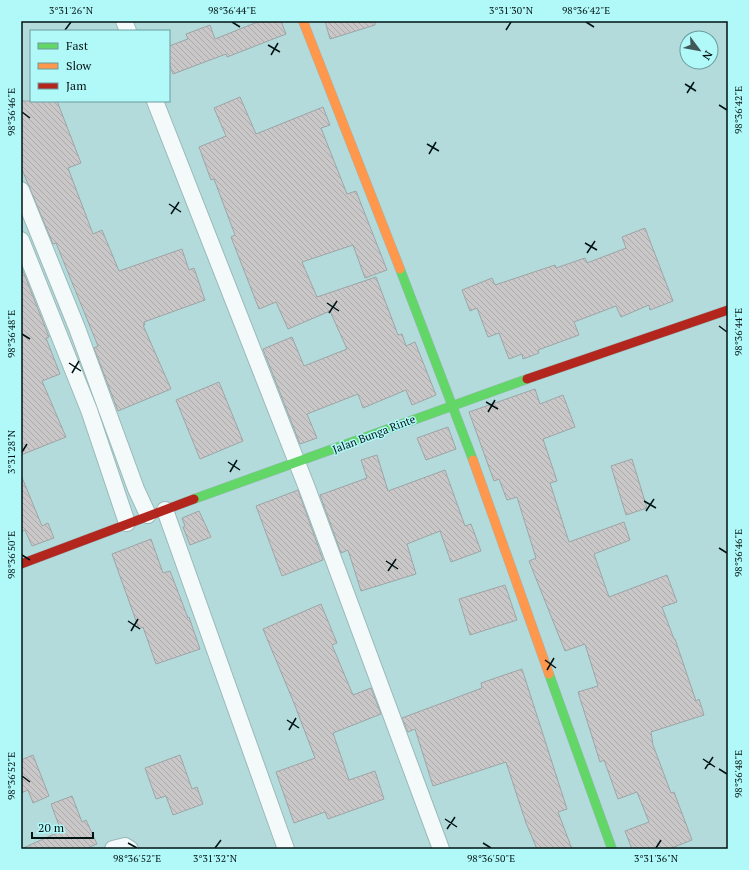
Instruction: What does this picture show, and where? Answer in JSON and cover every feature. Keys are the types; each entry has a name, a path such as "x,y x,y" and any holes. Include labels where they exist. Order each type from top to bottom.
{"street":[{"path":"303,21 453,404 612,849"},
{"path":"155,102 297,463 441,849"},
{"path":"21,190 77,328 136,489 148,515"},
{"path":"21,240 89,410 127,523"},
{"name":"Jalan Bunga Rinte","path":"21,564 148,515 297,463 453,404 728,310"},
{"path":"165,510 286,849"},
{"path":"113,849 125,846 130,849"}],"building":[{"path":"260,21 281,21 286,34 227,57 226,54 173,74 170,66 170,46 188,39 186,34 210,25 215,39"},
{"path":"325,21 375,21 375,25 330,39"},
{"path":"240,97 256,134 323,107 330,125 321,128 347,194 356,191 387,270 365,278 353,245 302,262 317,297 376,277 398,335 402,334 406,346 415,342 436,395 412,405 406,390 363,408 358,394 307,414 317,438 300,444 263,349 292,337 304,366 347,349 330,311 288,329 276,302 259,309 231,237 235,235 214,179 211,180 199,147 226,136 214,108"},
{"path":"21,101 57,102 81,163 68,168 93,234 102,230 119,271 182,249 189,270 194,268 205,300 144,322 145,325 143,325 171,389 118,411 94,348 98,346 56,243 53,244 21,167"},
{"path":"645,228 673,301 650,310 649,305 621,317 616,306 574,322 579,335 538,350 539,353 523,359 522,354 509,359 499,333 488,337 477,308 470,311 462,290 492,278 495,285 555,265 556,268 585,258 587,263 626,248 622,237"},
{"path":"21,266 49,337 46,338 60,374 42,381 66,437 21,455"},
{"path":"219,382 243,441 200,459 176,400"},
{"path":"535,389 540,404 563,395 575,427 543,439 557,481 550,483 569,542 624,522 630,540 594,554 609,597 667,575 677,602 662,607 675,639 696,701 699,699 704,715 651,732 653,745 671,793 674,792 692,840 669,849 632,849 625,831 649,822 637,792 618,799 604,760 600,762 578,692 598,686 585,644 565,651 529,561 536,558 517,497 507,500 499,479 494,481 469,412"},
{"path":"448,427 456,449 426,460 417,438"},
{"path":"377,455 388,491 445,470 465,526 471,524 481,551 451,562 440,531 407,544 416,574 361,591 348,550 341,553 320,495 367,478 361,460"},
{"path":"632,459 647,508 626,515 611,466"},
{"path":"21,475 42,526 48,523 54,538 32,546 25,530 21,532"},
{"path":"298,490 323,560 282,576 256,506"},
{"path":"199,511 211,537 190,545 183,527 185,526 182,518"},
{"path":"151,539 163,573 170,571 188,618 189,617 200,649 156,664 143,627 139,629 112,554"},
{"path":"505,585 517,620 470,635 459,599"},
{"path":"321,604 337,643 332,645 353,695 371,688 381,714 333,733 349,780 375,771 384,799 328,819 325,812 294,823 276,772 315,758 263,629"},
{"path":"522,669 567,809 558,812 572,849 537,849 526,823 506,762 433,786 415,729 408,732 402,718 482,688 481,683"},
{"path":"33,755 49,796 33,803 28,790 21,793 21,760"},
{"path":"180,755 192,789 197,787 203,804 173,815 166,796 156,799 145,768"},
{"path":"72,796 82,822 86,820 97,844 85,849 21,849 61,831 51,804"}],"traffic: fast":[{"path":"400,269 473,460"},
{"path":"194,499 527,379"},
{"path":"549,674 612,849"}],"traffic: slow":[{"path":"303,21 400,269"},
{"path":"473,460 549,674"}],"traffic: jam":[{"path":"527,379 728,310"},
{"path":"21,564 194,499"}]}
